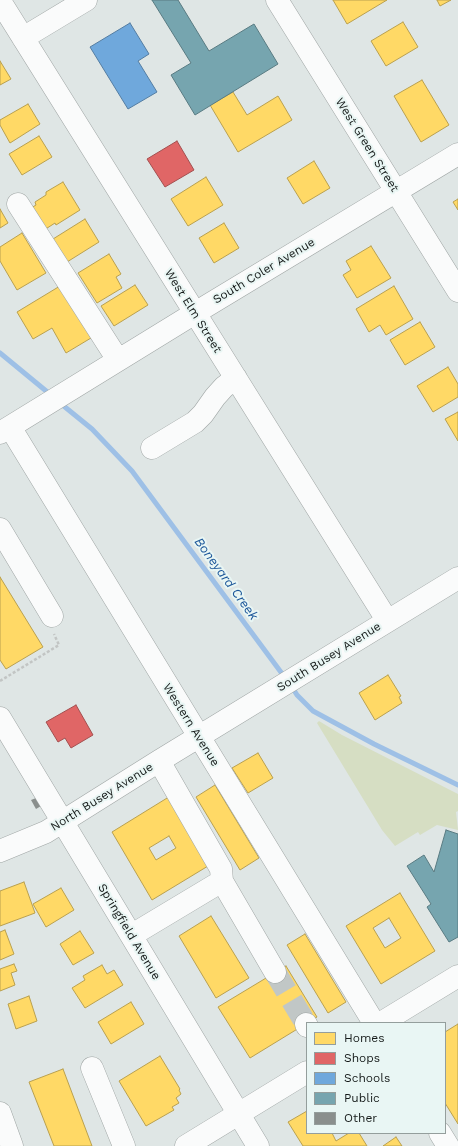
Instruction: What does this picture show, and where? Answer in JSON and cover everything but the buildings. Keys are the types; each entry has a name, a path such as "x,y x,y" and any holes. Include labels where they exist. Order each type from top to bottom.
{"street":[{"path":"23,38 86,0"},
{"name":"West Green Street","path":"277,0 458,291"},
{"name":"West Elm Street","path":"0,1 387,620"},
{"name":"South Coler Avenue","path":"5,430 458,154"},
{"path":"18,204 118,360"},
{"path":"152,448 195,422 224,387 236,378"},
{"name":"Western Avenue","path":"5,430 187,720 200,736 288,884 373,1022"},
{"path":"0,529 52,616"},
{"name":"South Busey Avenue","path":"200,736 280,688 387,620 458,578"},
{"name":"Springfield Avenue","path":"0,718 258,1146"},
{"name":"North Busey Avenue","path":"0,851 46,832 200,736"},
{"path":"159,761 221,869 222,881 275,972"},
{"path":"132,935 222,881"},
{"path":"383,1022 458,976"},
{"path":"92,1068 124,1146"},
{"path":"186,1146 306,1073"},
{"path":"0,1113 12,1146"},
{"path":"441,1134 448,1146"}],"path":[{"path":"0,680 59,645 54,634 52,616"}],"green space":[{"path":"319,721 342,735 458,794 458,811 456,812 458,830 437,825 420,835 418,832 395,846 382,830 317,723"}],"waterway":[{"name":"Boneyard Creek","path":"0,353 51,395"},
{"name":"Boneyard Creek","path":"60,403 92,429 132,471 286,679"},
{"name":"Boneyard Creek","path":"292,687 297,695 313,711 374,744 458,785"}],"tunnel":[{"path":"275,972 306,1024"}]}
